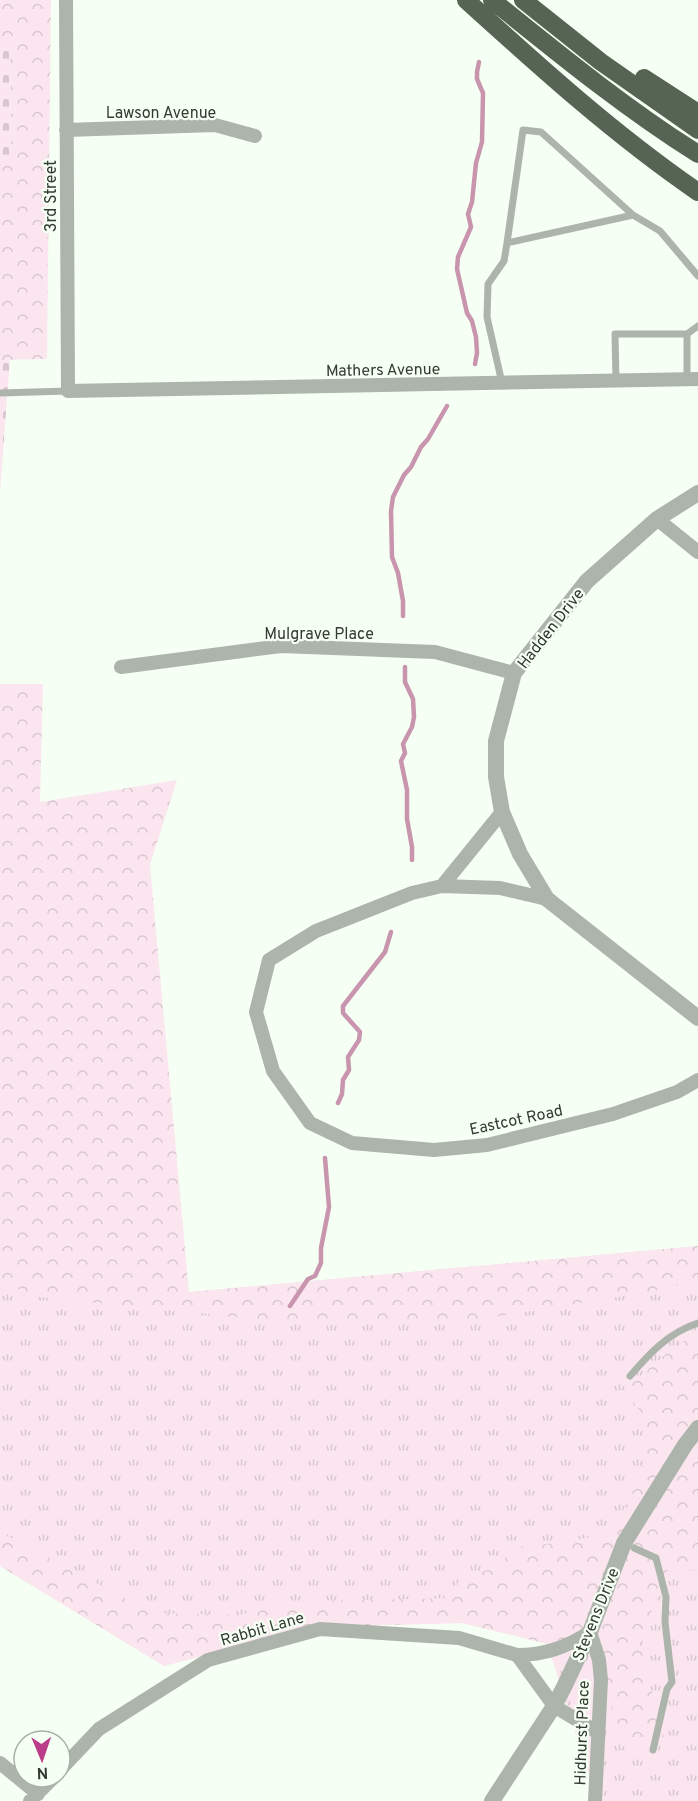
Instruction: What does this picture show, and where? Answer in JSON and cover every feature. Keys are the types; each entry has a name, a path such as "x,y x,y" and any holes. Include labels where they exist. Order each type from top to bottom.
{"highway":[{"path":"466,0 615,131 698,192"},
{"path":"492,0 597,84 698,154"},
{"path":"523,0 698,113"},
{"path":"523,0 602,62 698,129"}],"street":[{"name":"3rd Street","path":"66,0 69,391"},
{"name":"Lawson Avenue","path":"66,130 215,125 255,136"},
{"name":"Mathers Avenue","path":"69,391 693,379"},
{"name":"Hadden Drive","path":"698,493 657,519 587,581 514,673 496,741 496,777 502,812 520,854 548,899 698,1018"},
{"path":"657,519 698,552"},
{"name":"Mulgrave Place","path":"121,667 281,646 435,652 514,673"},
{"path":"442,886 502,812"},
{"name":"Eastcot Road","path":"548,899 500,888 442,886 412,893 316,931 269,960 256,1012 273,1071 310,1123 352,1143 434,1150 487,1145 613,1114 677,1092 698,1080"},
{"name":"Stevens Drive","path":"492,1801 554,1706 590,1632 624,1543 698,1428"},
{"name":"Rabbit Lane","path":"72,1757 99,1729 208,1660 321,1629 459,1638 518,1655"},
{"path":"518,1655 536,1655 557,1650 590,1632"},
{"name":"Hidhurst Place","path":"590,1632 601,1680 595,1801"},
{"path":"518,1655 554,1706 597,1732"},
{"path":"0,1763 34,1798"}],"lane":[{"path":"502,383 487,317 488,284 504,261 523,130 540,132 633,215 660,231 698,276"},
{"path":"507,243 633,215"},
{"path":"616,381 615,334 687,334 698,326"},
{"path":"687,334 693,379"},
{"path":"0,393 69,391"},
{"path":"630,1377 672,1335 698,1323"},
{"path":"634,1548 656,1558 666,1598 665,1622 672,1682 668,1689 653,1750"}],"green space":[{"path":"0,0 51,0 47,359 0,360 0,166 11,165 10,37 0,37"},
{"path":"0,37 10,37 11,166 0,166"},
{"path":"0,360 10,360 0,492"},
{"path":"0,684 43,684 40,802 177,780 150,865 189,1292 698,1246 698,1276 666,1289 469,1321 316,1325 29,1296 0,1277"},
{"path":"698,1246 698,1801 597,1801 547,1643 462,1623 309,1627 164,1666 0,1566 0,1275 189,1292"},
{"path":"698,1336 698,1570 668,1569 639,1642 666,1745 617,1740 601,1644 547,1644 462,1623 309,1627 164,1666 0,1566 0,1532 153,1613 240,1615 281,1602 455,1598 458,1581 493,1568 519,1547 572,1541 600,1535 616,1522 637,1486 646,1441 643,1414 623,1391 679,1343"}],"waterway":[{"path":"475,364 476,337 472,321 467,313 457,269 458,257 471,227 468,214 472,202 476,163 482,142 483,93 477,79 479,62"},
{"path":"403,616 398,573 392,557 393,497 447,406"},
{"path":"405,667 405,682 413,699 414,717 412,727 403,744 405,753 401,761 407,790 407,819 412,860"},
{"path":"338,1103 342,1094 343,1080 349,1070 348,1057 359,1040 360,1032 343,1013 343,1006 385,952 391,932"},
{"path":"290,1306 308,1279 315,1276 321,1263 321,1248 329,1207 325,1158"}]}
